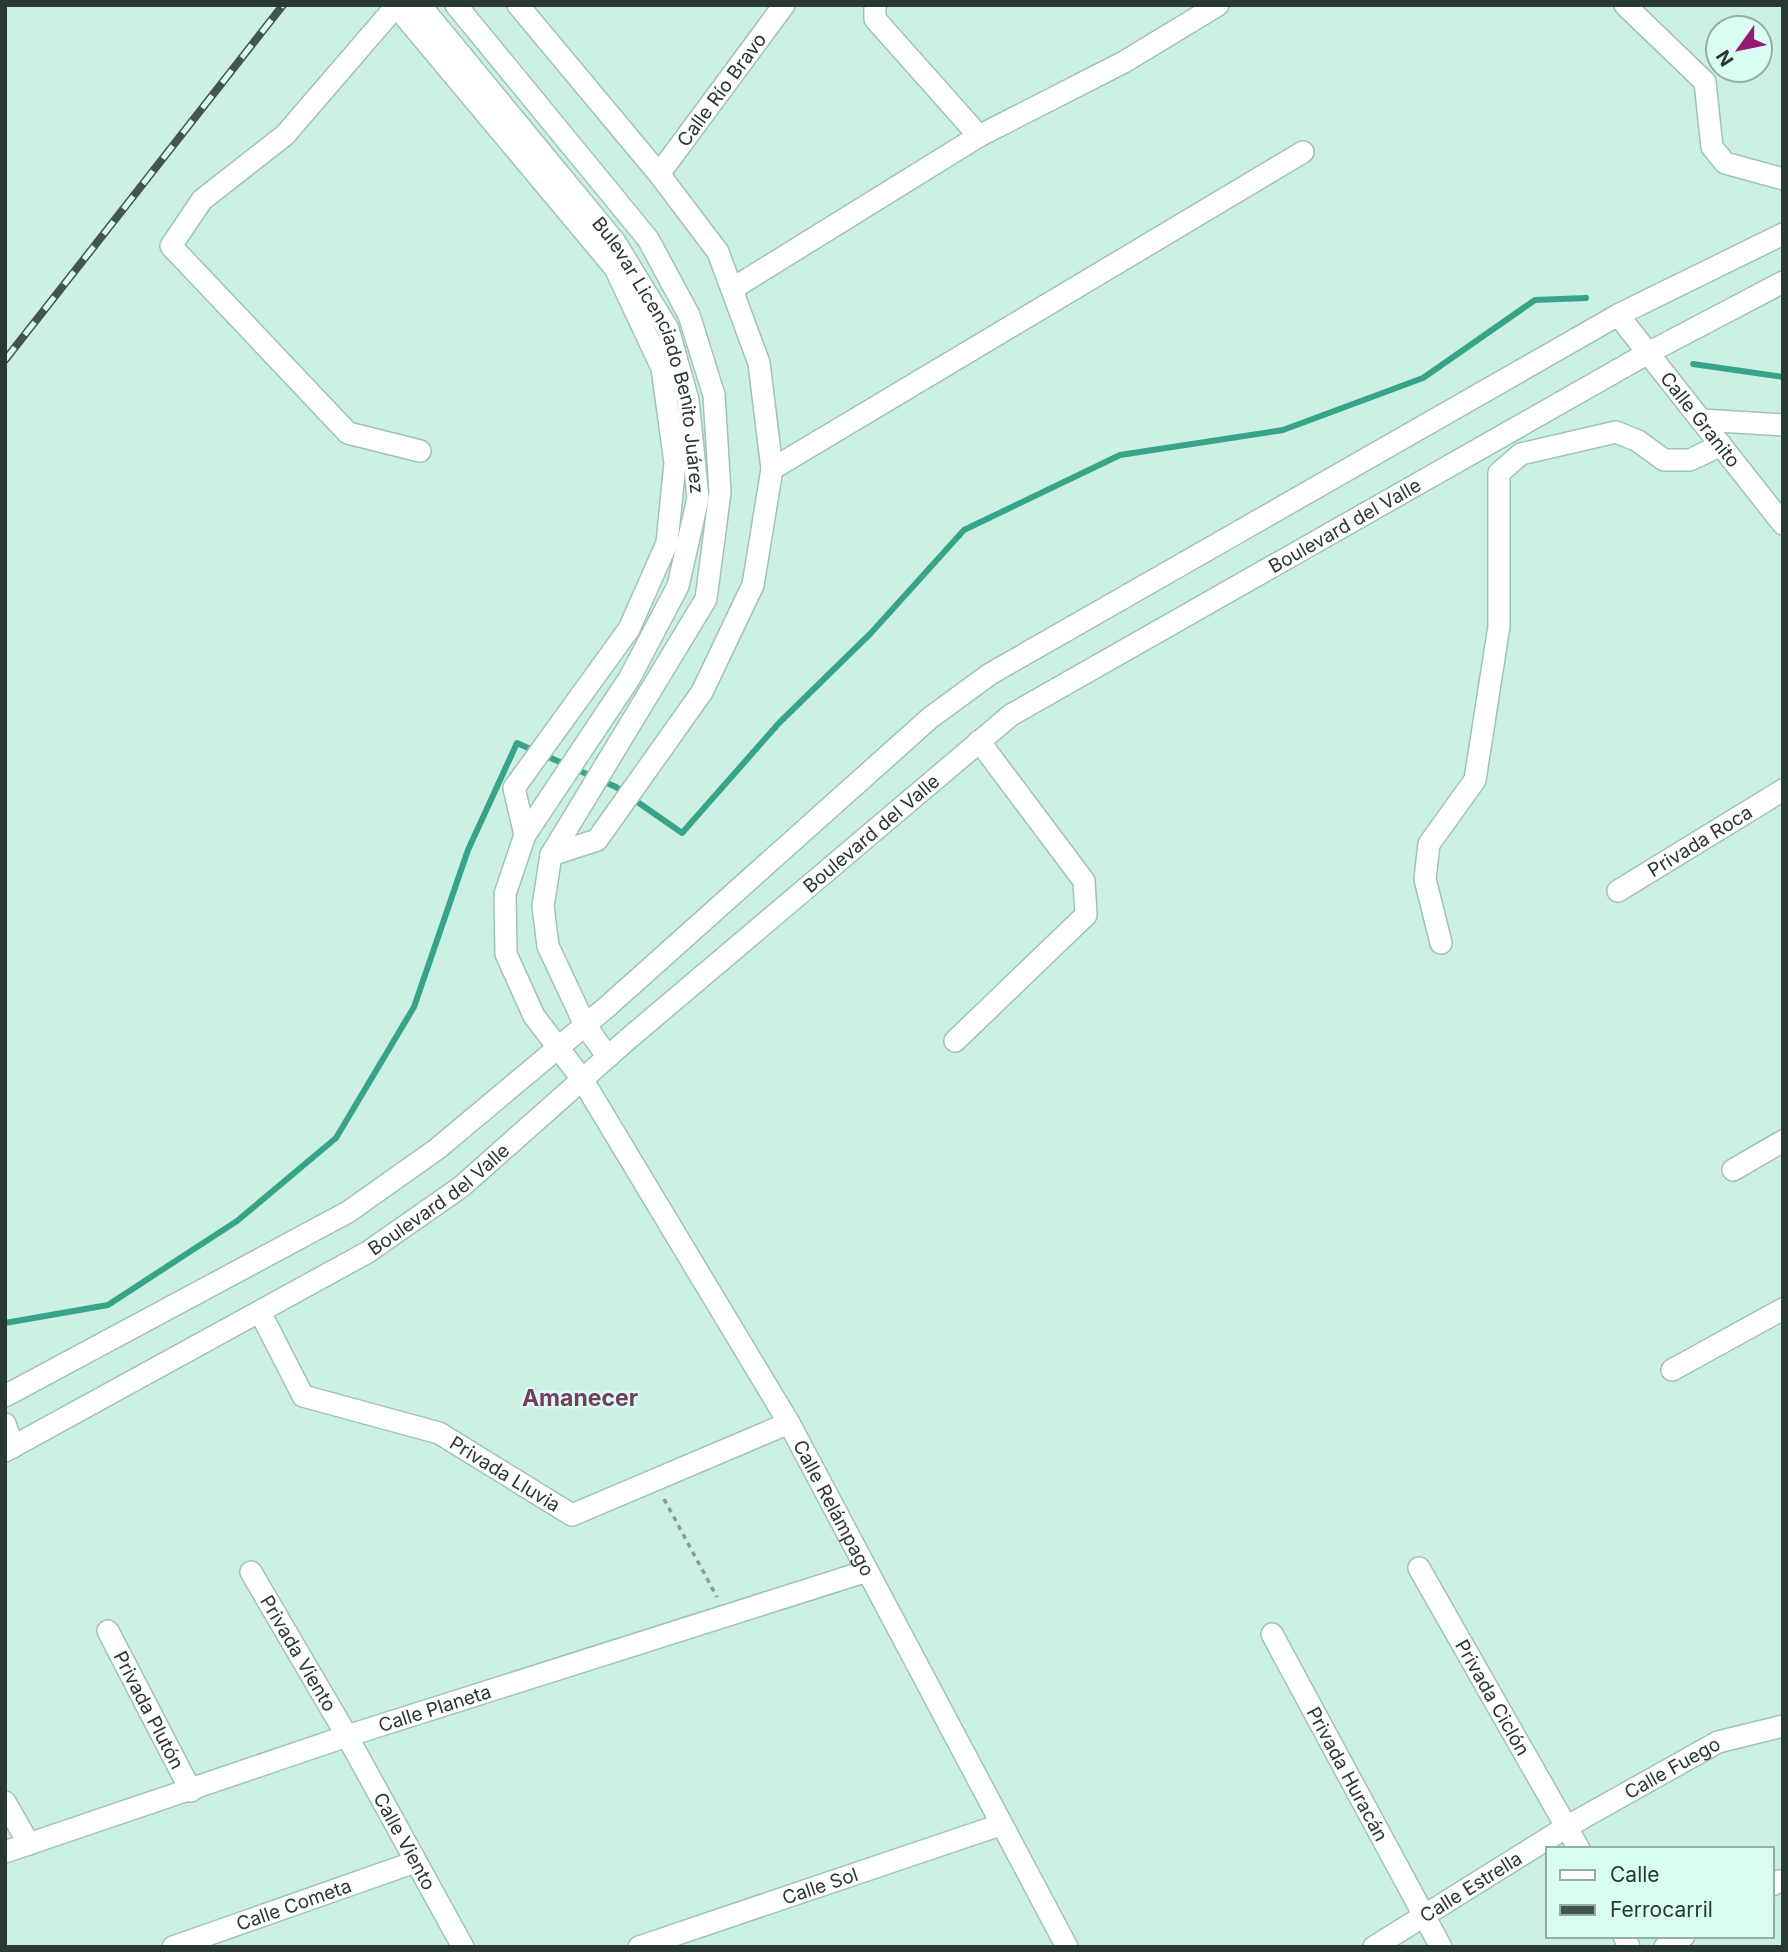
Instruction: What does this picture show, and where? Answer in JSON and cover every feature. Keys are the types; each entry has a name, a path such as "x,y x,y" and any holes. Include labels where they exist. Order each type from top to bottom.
{"street":[{"name":"Bulevar Licenciado Benito Juárez","path":"456,5 648,239 689,315 714,395 720,492 706,599 551,855 543,906 548,946 585,1025 608,1057"},
{"path":"518,5 659,174 718,252 759,362 772,468 753,585 702,692 597,840 551,855"},
{"name":"Calle Río Bravo","path":"659,174 784,5"},
{"path":"875,5 875,19 979,136"},
{"path":"732,289 979,136 1124,62 1218,5"},
{"path":"1625,5 1705,82 1712,147 1726,163 1783,179"},
{"path":"420,451 348,433 171,246 202,200 285,135 397,6 615,268 662,368 675,463 667,543 629,629 514,788 525,835"},
{"name":"Bulevar Licenciado Benito Juárez","path":"421,6 615,242 668,329 688,400 698,498 678,586 629,679 525,835 505,894 506,954 534,1016 582,1079"},
{"path":"772,468 1303,152"},
{"name":"Boulevard del Valle","path":"5,1396 348,1212 437,1149 559,1048 930,718 990,674 1618,315 1783,234"},
{"name":"Boulevard del Valle","path":"9,1449 368,1252 461,1187 582,1079 1011,715 1648,353 1783,282"},
{"name":"Calle Granito","path":"1618,315 1783,524"},
{"path":"1701,420 1783,425"},
{"path":"1441,943 1425,879 1429,845 1475,780 1499,626 1499,473 1521,454 1616,432 1639,441 1664,460 1690,460 1721,445"},
{"path":"955,1041 1086,915 1084,881 979,741"},
{"name":"Privada Roca","path":"1618,891 1783,790"},
{"name":"Calle Relámpago","path":"582,1079 789,1423 1067,1947"},
{"path":"1733,1170 1783,1141"},
{"path":"1672,1370 1783,1309"},
{"name":"Privada Lluvia","path":"260,1312 303,1396 439,1433 572,1515 789,1423"},
{"path":"5,1424 9,1449"},
{"name":"Privada Ciclón","path":"1419,1568 1578,1847"},
{"name":"Calle Planeta","path":"5,1852 191,1791 347,1735 867,1571"},
{"name":"Privada Viento","path":"251,1572 347,1735"},
{"name":"Privada Plutón","path":"108,1631 191,1791"},
{"name":"Privada Huracán","path":"1272,1634 1441,1947"},
{"name":"Calle Fuego","path":"1567,1826 1718,1742 1783,1726"},
{"name":"Calle Viento","path":"347,1735 463,1947"},
{"path":"5,1802 29,1844"},
{"name":"Calle Sol","path":"639,1947 1000,1825"},
{"name":"Calle Estrella","path":"1374,1947 1567,1826"},
{"name":"Calle Cometa","path":"173,1947 415,1862"},
{"path":"1665,1947 1681,1938"}],"path":[{"path":"655,1482 728,1617"}],"waterway":[{"path":"5,1323 108,1305 237,1221 336,1138 414,1007 468,850 517,743 616,787 682,833 779,723 871,633 964,530 1120,455 1283,430 1423,378 1535,300 1586,298"},
{"path":"1693,364 1783,377"}],"railway":[{"path":"5,360 283,5"}],"district":[{"name":"Amanecer","path":"580,1398"}]}
